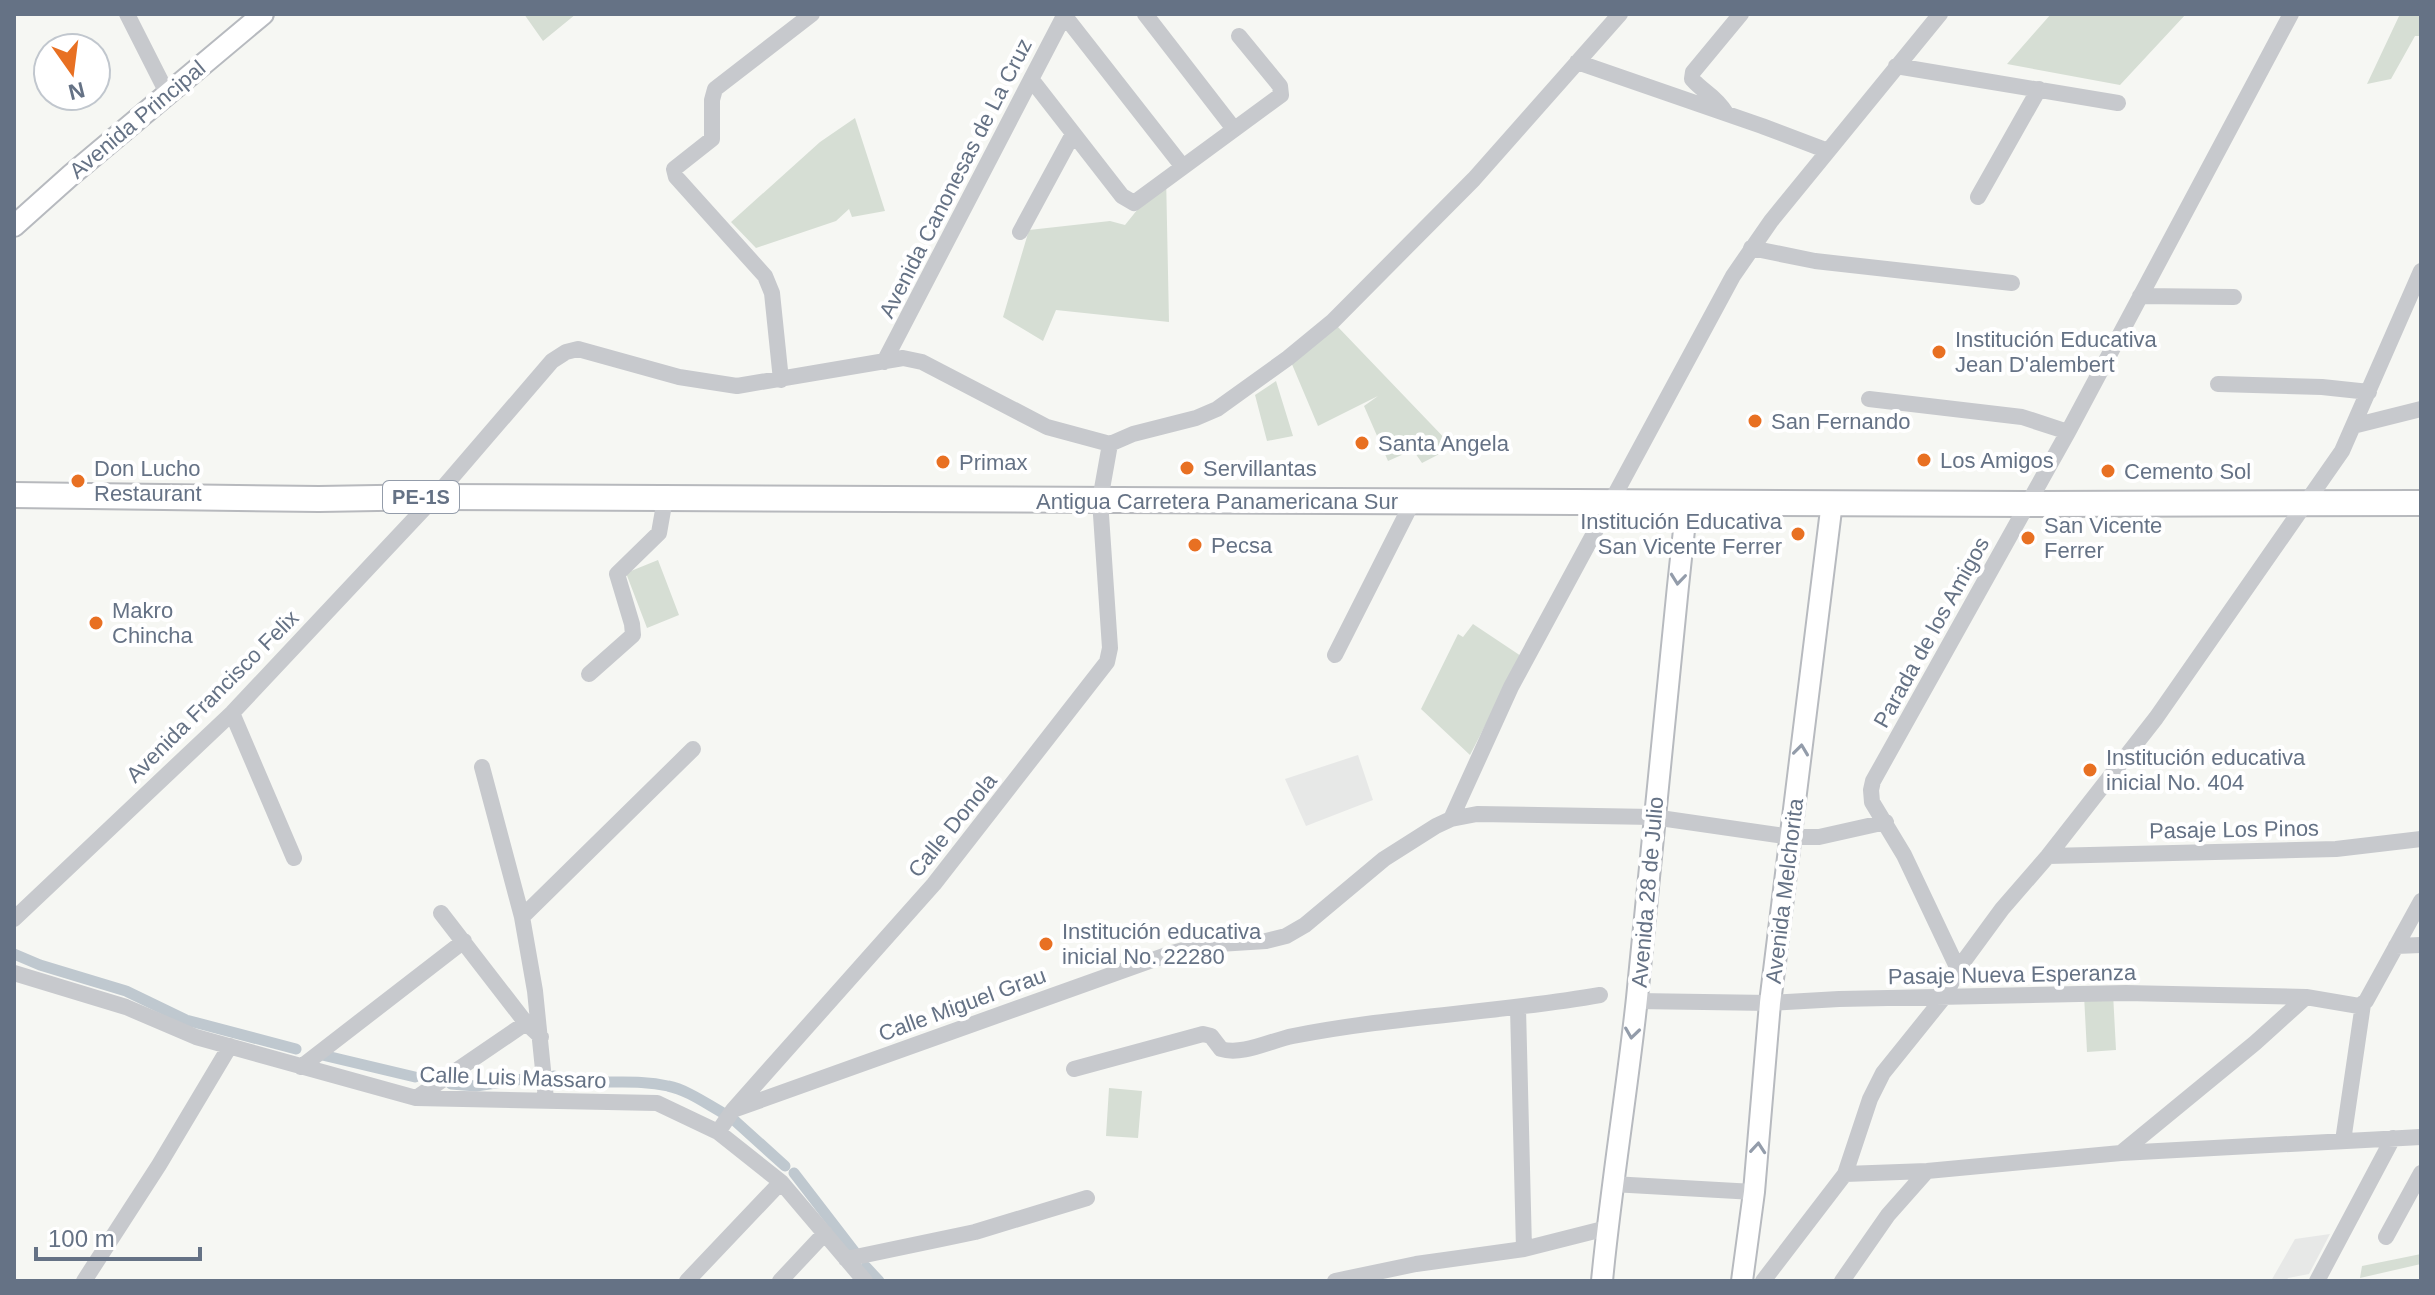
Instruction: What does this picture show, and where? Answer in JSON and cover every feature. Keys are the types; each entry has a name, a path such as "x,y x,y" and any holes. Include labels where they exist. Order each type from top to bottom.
{"highway":[{"name":"Antigua Carretera Panamericana Sur","path":"14,495 319,499 2421,503"}],"main road":[{"name":"Avenida Principal","path":"14,226 263,14"},
{"name":"Avenida 28 de Julio","path":"1602,1281 1637,1001 1653,817 1687,502"},
{"name":"Avenida Melchorita","path":"1742,1281 1754,1192 1770,1003 1832,502"}],"street":[{"path":"127,14 167,93"},
{"path":"812,14 715,89 712,139 674,169 676,177 765,276 772,293 781,380 903,358 922,362 1047,427 1110,444 1217,409 1333,321 1474,179 1620,14"},
{"path":"1064,14 1183,167"},
{"name":"Avenida Canonesas de La Cruz","path":"884,362 1064,14"},
{"path":"1145,14 1234,129"},
{"path":"1726,113 1711,93 1695,83 1693,72 1741,14"},
{"path":"1451,819 1511,687 1733,276 1751,248 1940,14"},
{"name":"Parada de los Amigos","path":"1886,822 1872,802 1873,781 2068,432 2291,14"},
{"path":"1031,79 1129,202 1138,201 1283,92 1239,36"},
{"path":"1577,62 1828,151"},
{"path":"1896,66 2118,103"},
{"path":"1978,197 2039,89"},
{"path":"1020,232 1073,134"},
{"path":"1751,248 1815,261 2012,283"},
{"path":"1763,1281 1845,1174 1870,1099 1883,1073 1945,996 1958,969 2002,909 2048,856 2156,718 2342,451 2421,271"},
{"path":"2140,296 2234,297"},
{"name":"Avenida Francisco Felix","path":"14,919 232,713 435,497 552,361 578,349 679,377 737,386 781,380"},
{"path":"2218,384 2322,387 2369,392"},
{"path":"1869,399 2022,417 2068,432"},
{"path":"2353,426 2421,409"},
{"name":"Calle Donola","path":"718,1132 733,1110 934,884 1107,662 1110,648 1100,500 1110,444"},
{"path":"589,674 633,635 617,574 659,533 665,499"},
{"path":"1335,655 1413,501"},
{"path":"232,713 294,858"},
{"path":"522,917 693,749"},
{"path":"482,767 522,917 535,991 546,1099"},
{"name":"Calle Miguel Grau","path":"733,1110 1172,953 1203,945 1266,941 1286,936 1305,925 1384,859 1451,819 1477,814 1653,817 1791,837 1819,837 1886,822"},
{"path":"1886,822 1958,969"},
{"name":"Pasaje Los Pinos","path":"2048,856 2336,849 2421,839"},
{"path":"2343,1141 2363,1004 2421,901"},
{"path":"441,913 526,1023 541,1037"},
{"path":"301,1067 464,941"},
{"path":"2396,946 2421,945"},
{"name":"Calle Luis Massaro","path":"14,973 126,1007 196,1037 416,1098 657,1103 718,1132 781,1182 865,1281"},
{"name":"Pasaje Nueva Esperanza","path":"1637,1001 1770,1003 2126,993 2306,997 2363,1004"},
{"path":"1074,1069 1203,1034 1211,1036 1221,1049 1236,1050 1334,1029 1518,1008 1600,995"},
{"path":"2121,1153 2306,997"},
{"path":"1518,1008 1524,1249"},
{"path":"416,1098 526,1023"},
{"path":"84,1281 159,1165 230,1046"},
{"path":"1845,1174 1927,1171 2121,1153 2421,1137"},
{"path":"2317,1281 2393,1138"},
{"path":"1842,1281 1888,1215 1927,1171"},
{"path":"2386,1237 2421,1173"},
{"path":"687,1281 781,1182"},
{"path":"1612,1184 1754,1192"},
{"path":"846,1259 975,1232 1087,1198"},
{"path":"1335,1281 1416,1264 1524,1249 1607,1228"},
{"path":"780,1281 825,1233"}],"shaded area":[{"path":"524,14 576,14 543,41"},
{"path":"2051,14 2186,14 2120,85 2007,64"},
{"path":"2400,14 2421,14 2421,36 2415,36 2391,79 2367,84"},
{"path":"855,118 885,211 852,217 849,209 836,221 756,248 731,222 820,142"},
{"path":"1166,174 1169,322 1056,310 1043,341 1003,317 1029,230 1110,221 1125,225"},
{"path":"1337,326 1453,447 1422,463 1413,450 1388,461 1364,406 1378,396 1318,426 1291,362"},
{"path":"1276,381 1293,436 1267,441 1255,395"},
{"path":"658,560 679,615 647,628 626,573"},
{"path":"1473,624 1521,656 1470,755 1421,709 1458,634 1463,637"},
{"path":"1358,755 1373,800 1306,826 1285,779"},
{"path":"2113,993 2116,1050 2087,1052 2084,995"},
{"path":"1109,1088 1142,1091 1138,1138 1106,1136"},
{"path":"2330,1234 2309,1274 2286,1281 2271,1281 2295,1239"},
{"path":"2421,1254 2421,1264 2360,1278 2362,1266"}],"waterway":[{"path":"14,954 126,991 186,1020 296,1049"},
{"path":"318,1054 415,1077"},
{"path":"554,1076 569,1080 668,1086 690,1094 725,1114"},
{"path":"451,1084 476,1086 537,1077"},
{"path":"734,1120 785,1166"},
{"path":"794,1173 854,1251"},
{"path":"866,1267 879,1281"}],"place":[{"name":"Institución Educativa Jean D'alembert","path":"1939,352"},
{"name":"San Fernando","path":"1755,421"},
{"name":"Santa Angela","path":"1362,443"},
{"name":"Los Amigos","path":"1924,460"},
{"name":"Primax","path":"943,462"},
{"name":"Servillantas","path":"1187,468"},
{"name":"Cemento Sol","path":"2108,471"},
{"name":"Don Lucho Restaurant","path":"78,481"},
{"name":"Institución Educativa San Vicente Ferrer","path":"1798,534"},
{"name":"San Vicente Ferrer","path":"2028,538"},
{"name":"Pecsa","path":"1195,545"},
{"name":"Makro Chincha","path":"96,623"},
{"name":"Institución educativa inicial No. 404","path":"2090,770"},
{"name":"Institución educativa inicial No. 22280","path":"1046,944"}]}
